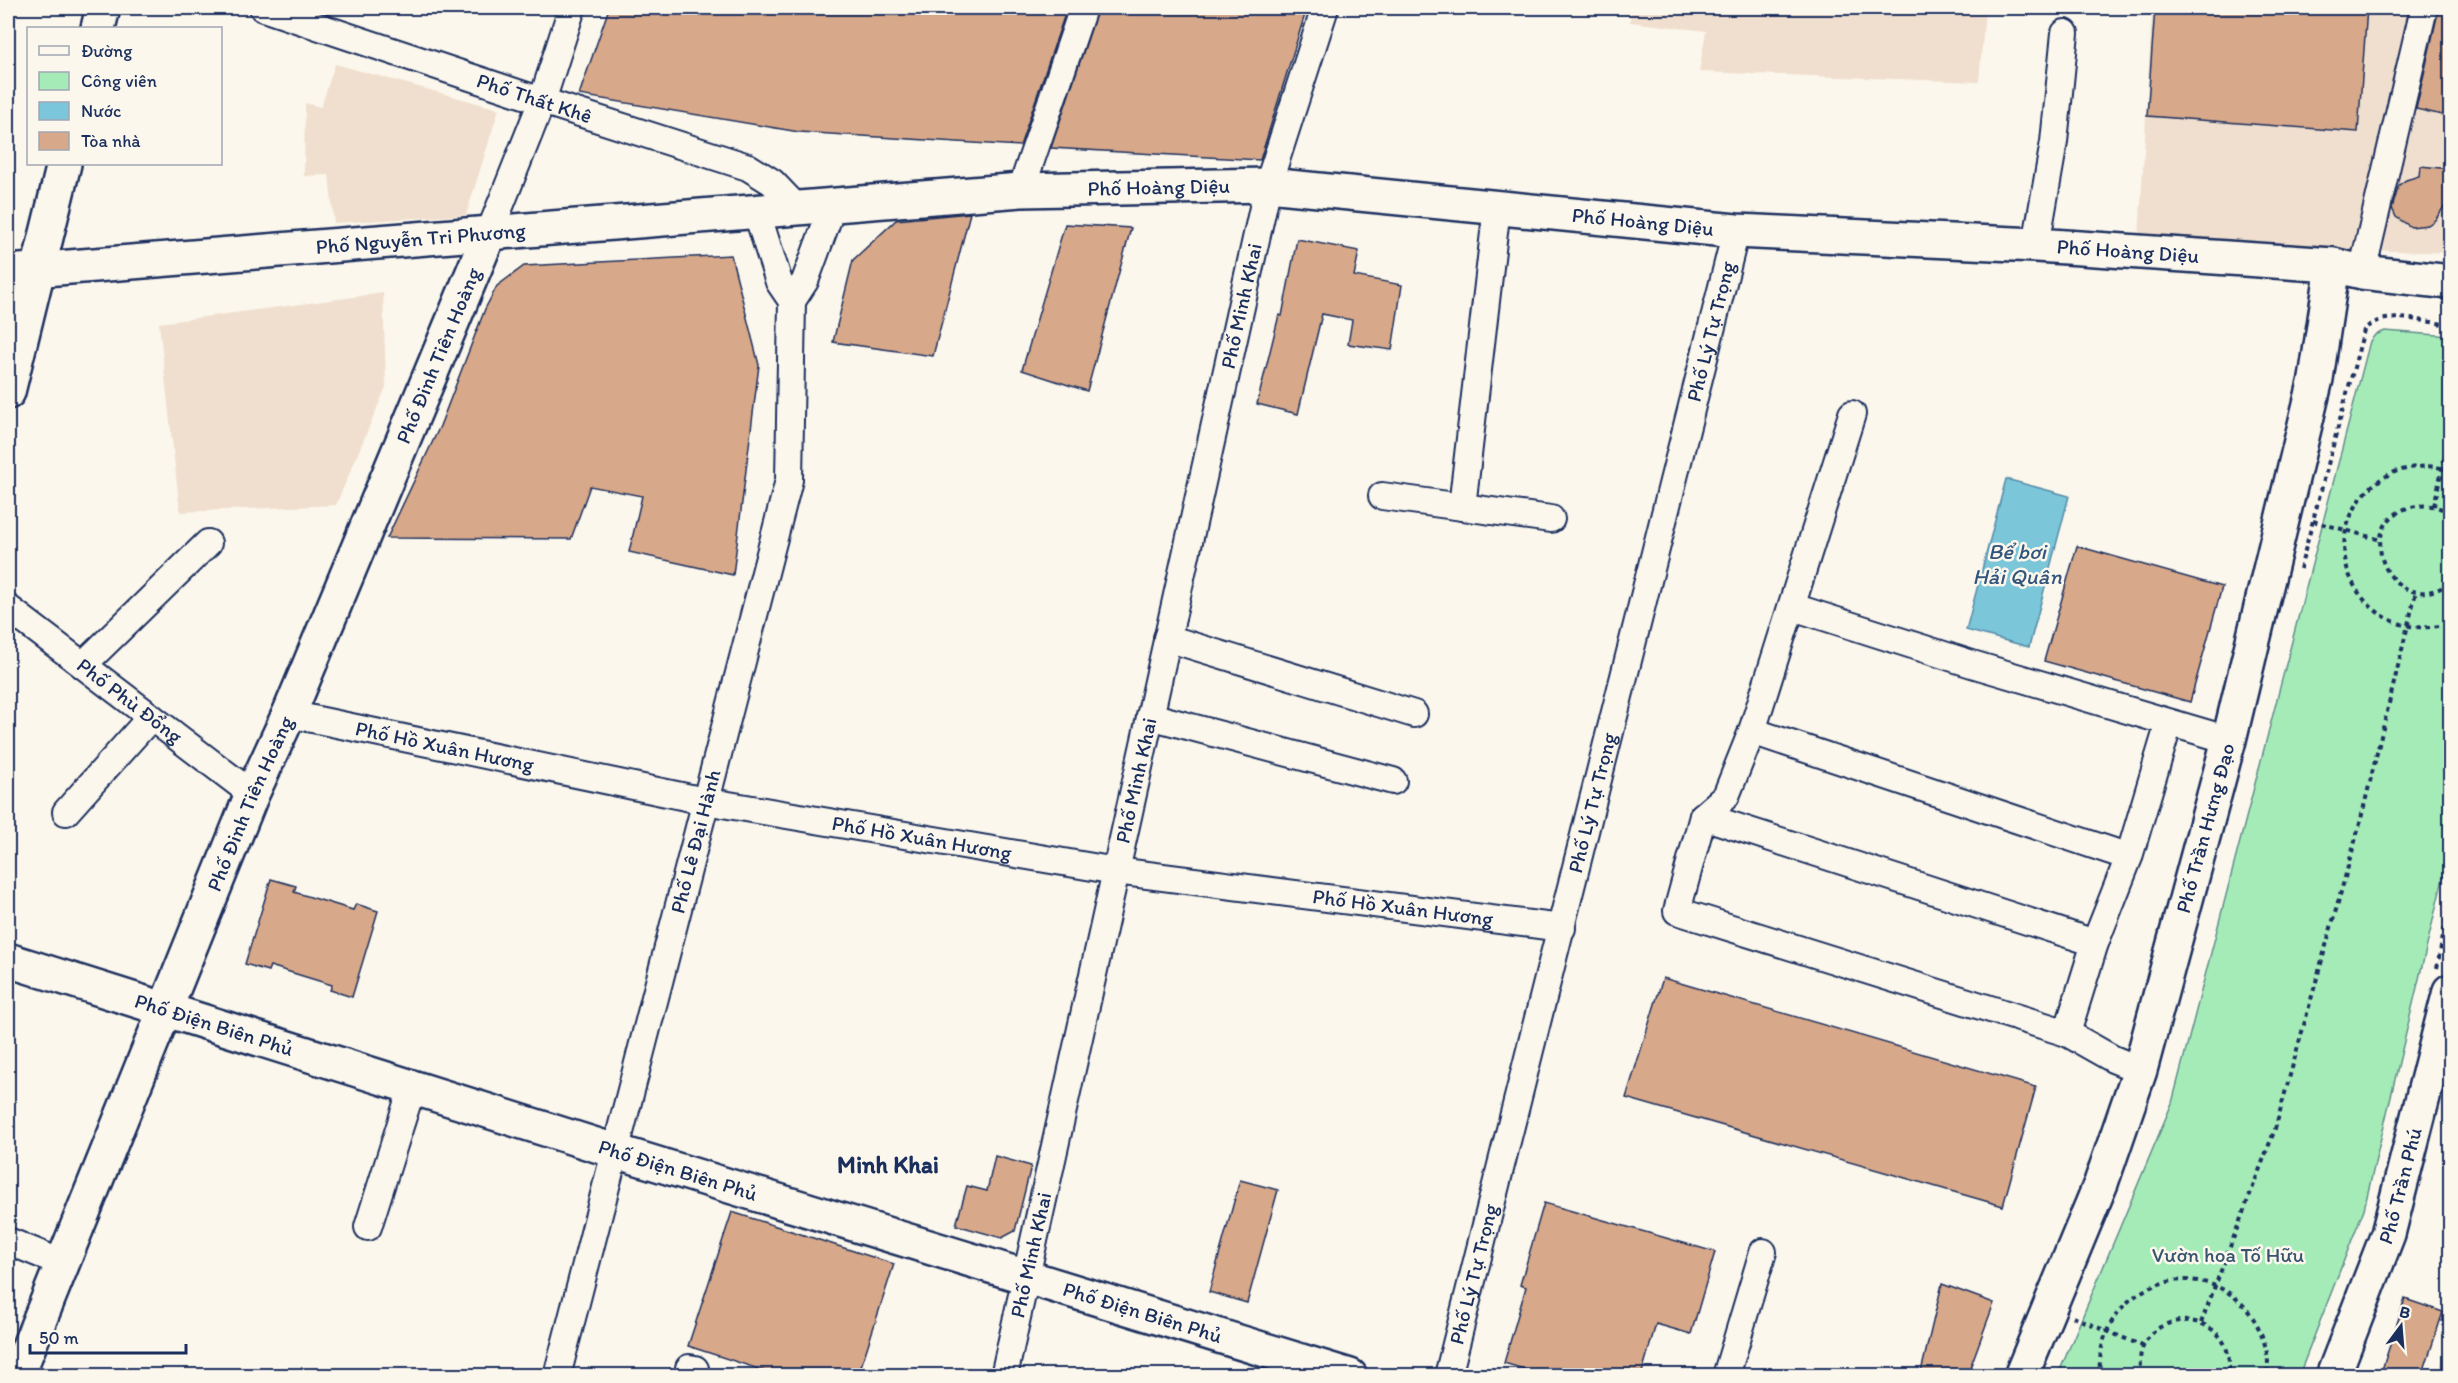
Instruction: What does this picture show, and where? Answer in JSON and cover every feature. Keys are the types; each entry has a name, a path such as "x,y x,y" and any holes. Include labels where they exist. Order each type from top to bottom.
{"main road":[{"path":"98,27 104,8"},
{"path":"8,392 23,270 64,165"},
{"name":"Phố Hoàng Diệu","path":"833,205 1021,190 1268,185 1736,231 2036,245 2347,268 2451,282"},
{"name":"Phố Nguyễn Tri Phương","path":"23,270 833,205"},
{"name":"Phố Đinh Tiên Hoàng","path":"17,1376 252,794 289,714 489,234"},
{"name":"Phố Trần Hưng Đạo","path":"2021,1376 2101,1183 2140,1070 2229,740 2316,379 2347,268"},
{"name":"Phố Điện Biên Phủ","path":"8,960 615,1151 1350,1376"},
{"name":"Phố Trần Phú","path":"2333,1376 2388,1234 2451,991"}],"street":[{"name":"Phố Thất Khê","path":"263,8 748,167 772,182 796,207"},
{"path":"489,234 542,101 572,8"},
{"path":"1021,190 1083,8"},
{"name":"Phố Minh Khai","path":"1004,1376 1268,185 1325,8"},
{"path":"2347,268 2424,8"},
{"path":"2036,245 2054,142 2065,33"},
{"path":"756,210 779,282 792,301 806,282 833,205"},
{"path":"1462,507 1497,207"},
{"name":"Phố Lý Tự Trọng","path":"1448,1376 1736,231"},
{"name":"Phố Lê Đại Hành","path":"557,1376 789,480 792,301"},
{"path":"1852,414 1752,732 1726,796 1703,816 1677,911 2067,1033 2113,1059 2140,1070"},
{"path":"1382,496 1551,519"},
{"path":"83,665 208,543"},
{"path":"1793,607 2229,740"},
{"name":"Phố Phù Đổng","path":"8,608 252,794"},
{"path":"1167,638 1414,714"},
{"name":"Phố Hồ Xuân Hương","path":"289,714 705,801 1116,871 1562,928"},
{"path":"1150,716 1393,781"},
{"path":"66,812 152,717"},
{"path":"2067,1033 2095,942 2129,857 2169,723"},
{"path":"1752,732 2129,857"},
{"path":"1703,816 2095,942"},
{"path":"368,1227 412,1088"},
{"path":"8,1241 62,1263"},
{"path":"1726,1376 1763,1252"}],"path":[{"path":"2434,506 2451,433"},
{"path":"2451,471 2443,468 2417,466 2392,472 2371,486 2354,506 2345,530 2344,555 2350,580 2359,594 2384,617 2408,626 2436,628 2451,623"},
{"path":"2451,514 2434,506 2413,507 2395,516 2386,527 2381,540 2380,554 2384,567 2392,579 2403,587 2416,592 2430,592 2451,583"},
{"path":"2313,521 2381,540"},
{"path":"2201,1323 2275,1129 2359,826 2416,592"},
{"path":"2100,1376 2099,1355 2106,1329 2120,1307 2140,1291 2164,1282 2190,1280 2215,1286 2237,1299 2255,1319 2265,1342 2267,1376"},
{"path":"2067,1314 2143,1346"},
{"path":"2141,1376 2139,1359 2143,1346 2151,1334 2162,1325 2174,1320 2188,1320 2201,1323 2213,1330 2222,1340 2228,1352 2230,1365 2228,1376"}],"shaded area":[{"path":"1631,8 2025,8 1985,11 1979,82 1699,72 1706,31 1630,22"},
{"path":"2125,8 2450,8 2450,253 2260,246 2139,237 2152,13"},
{"path":"335,64 499,109 466,215 334,223 329,175 304,176 305,103 321,107"},
{"path":"383,293 386,387 336,505 180,512 159,323"},
{"path":"2450,1335 2450,1375 2438,1375"}],"green space":[{"name":"Vườn hoa Tố Hữu","path":"2385,331 2450,336 2450,849 2364,1209 2299,1375 2058,1375 2172,1103 2370,341 2375,335"}],"water":[{"name":"Bể bơi Hải Quân","path":"2006,479 2069,496 2029,647 1966,630"}],"building":[{"path":"609,8 1067,8 1020,146 799,132 579,95"},
{"path":"1098,8 1307,8 1260,160 1051,148"},
{"path":"2155,8 2367,8 2358,132 2147,116"},
{"path":"2438,12 2451,15 2451,117 2416,109"},
{"path":"2420,166 2451,169 2451,207 2444,207 2435,220 2428,225 2411,227 2396,217 2392,208 2399,185 2419,176"},
{"path":"970,213 933,356 833,342 853,260 896,220"},
{"path":"1065,224 1131,228 1087,391 1022,370"},
{"path":"1297,239 1359,251 1354,276 1402,285 1392,350 1348,344 1352,320 1322,314 1298,414 1257,404 1279,315 1282,316"},
{"path":"731,255 759,365 733,575 629,552 642,496 590,486 571,539 387,538 440,426 485,309 497,286 524,266"},
{"path":"2077,546 2222,587 2190,702 2044,661"},
{"path":"271,879 296,886 294,892 353,910 356,904 378,911 352,997 330,990 332,985 270,966 268,971 245,964"},
{"path":"1663,978 2036,1087 2003,1206 1626,1098"},
{"path":"995,1156 1031,1166 1015,1231 1002,1238 956,1225 967,1186 987,1191"},
{"path":"1240,1180 1278,1190 1247,1303 1209,1292"},
{"path":"1544,1203 1715,1252 1691,1334 1656,1324 1641,1376 1547,1376 1504,1363 1526,1287 1520,1285"},
{"path":"732,1212 894,1264 858,1376 780,1376 688,1346"},
{"path":"1942,1284 1994,1303 1967,1376 1920,1376"},
{"path":"2405,1299 2443,1312 2422,1376 2380,1376"}],"district":[{"name":"Minh Khai","path":"888,1165"}]}
